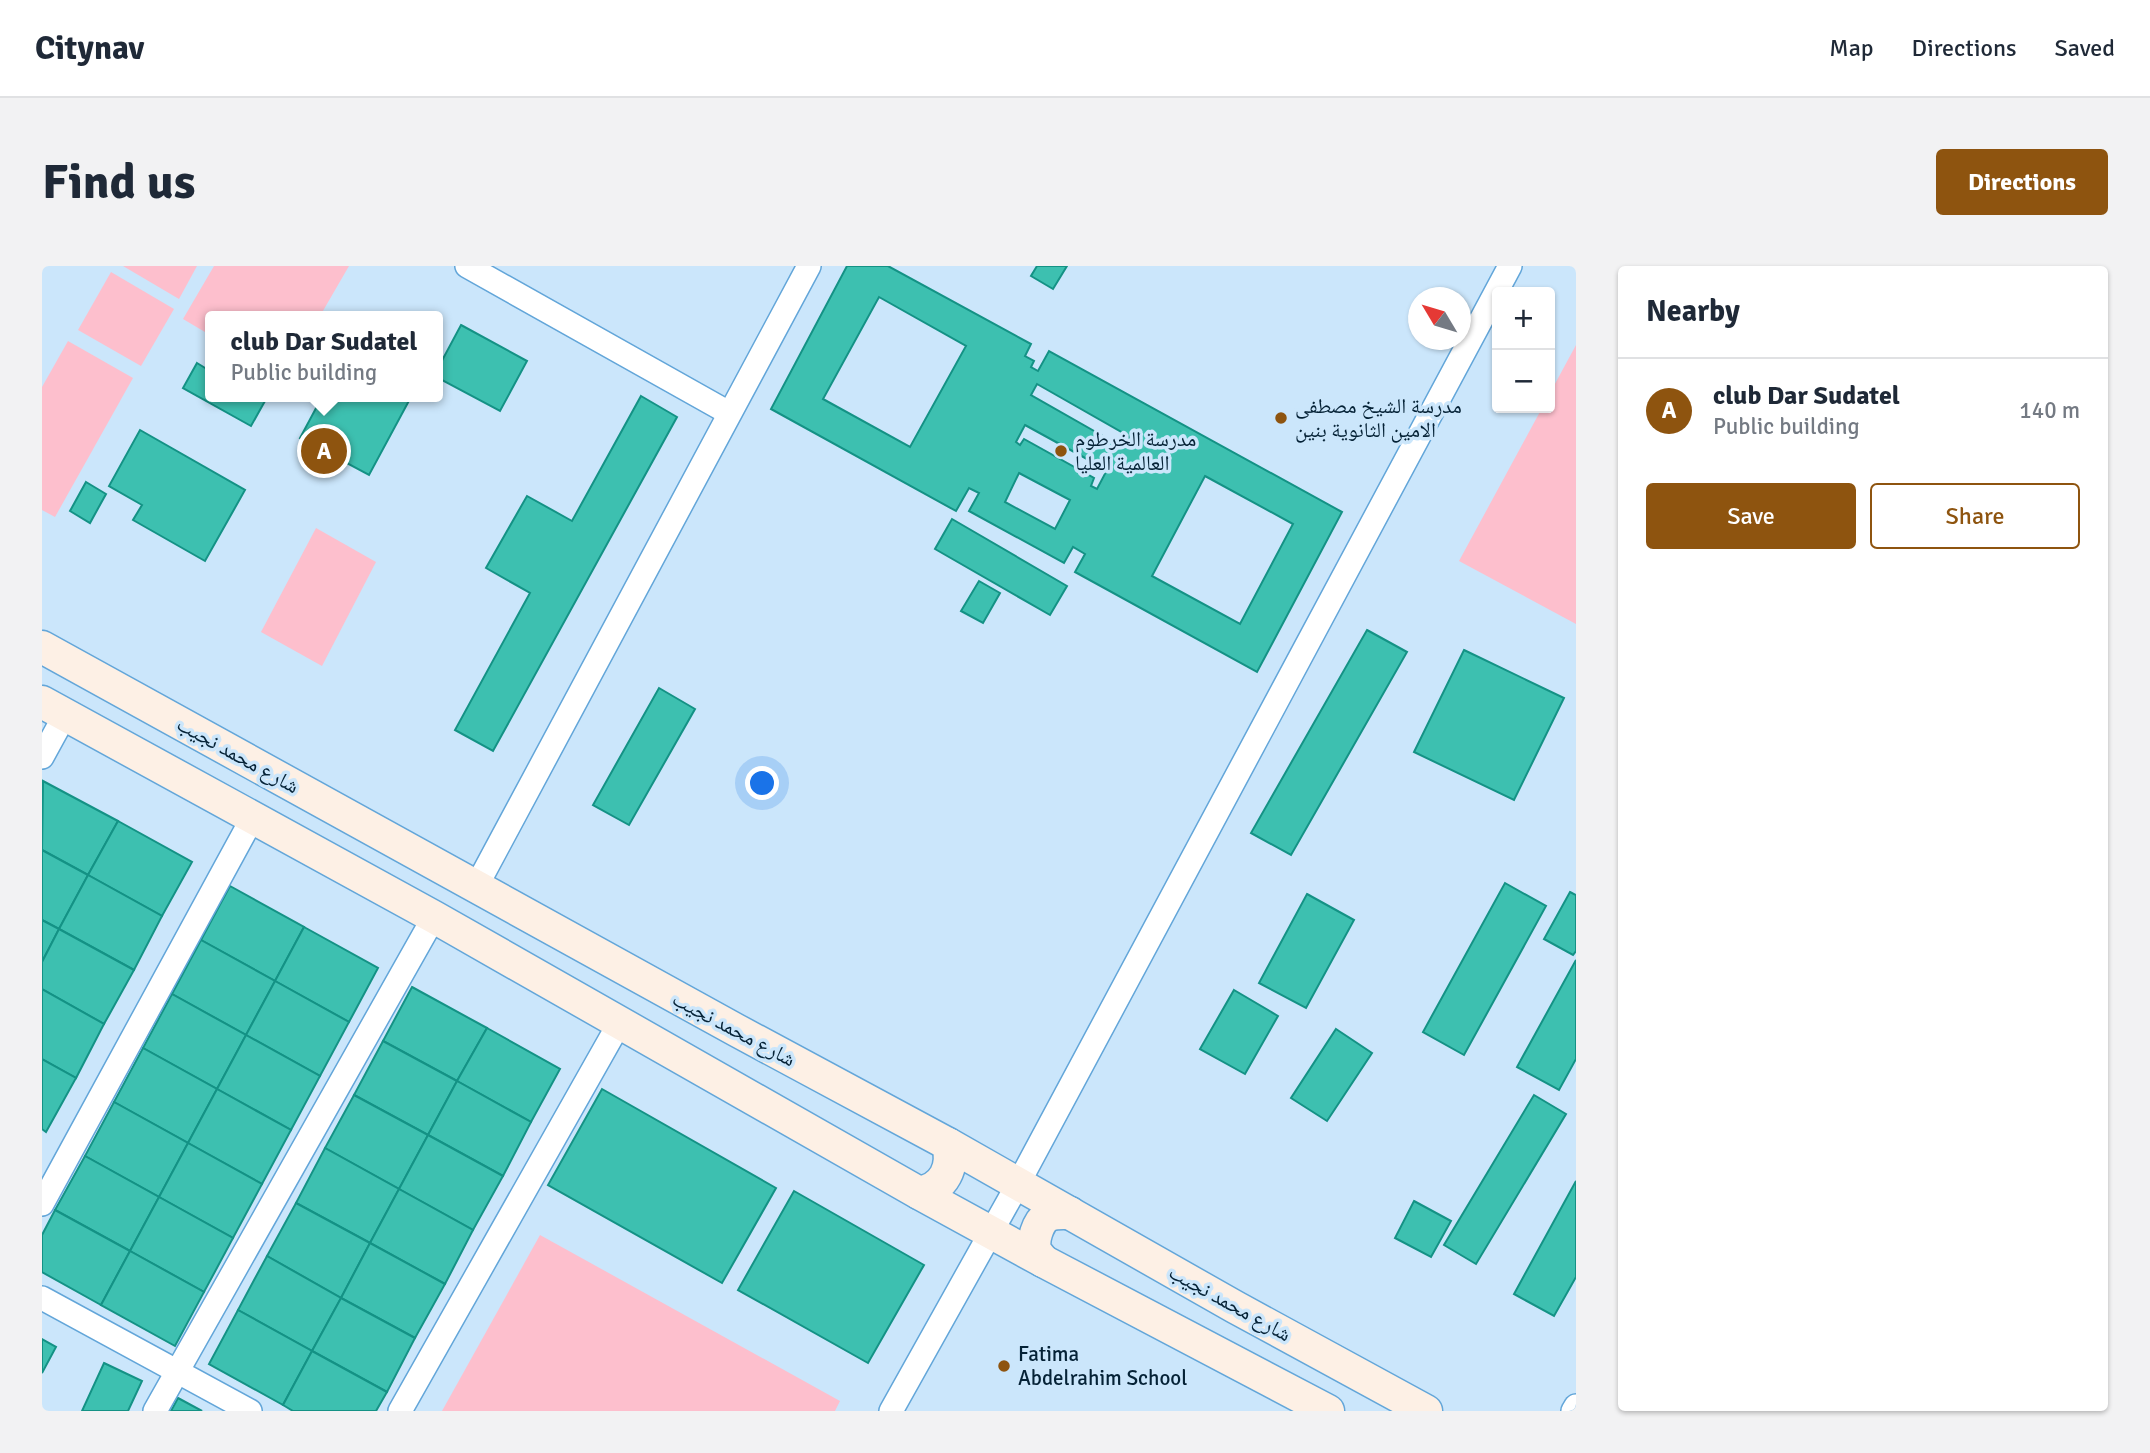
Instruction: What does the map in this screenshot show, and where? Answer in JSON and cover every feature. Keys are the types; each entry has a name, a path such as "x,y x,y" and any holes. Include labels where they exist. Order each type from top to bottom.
{"main road":[{"name":"شارع محمد نجيب","path":"42,647 948,1144 1235,1307 1426,1411"},
{"path":"53,708 434,917 919,1193 1328,1411"},
{"path":"919,1193 933,1188 945,1177 951,1161 948,1144"},
{"path":"1043,1261 1035,1250 1035,1237 1040,1223 1046,1217 1057,1213 1070,1213"}],"street":[{"path":"467,266 729,413"},
{"path":"476,887 809,266"},
{"path":"891,1411 992,1233 1510,266"},
{"path":"42,757 53,708"},
{"path":"42,1204 253,817"},
{"path":"155,1411 434,917"},
{"path":"400,1411 620,1022"},
{"path":"42,1298 250,1411"},
{"path":"1573,1411 1576,1406"}],"shaded area":[{"path":"123,266 197,266 179,299"},
{"path":"214,266 349,266 323,311 205,311 205,332 183,319"},
{"path":"111,272 174,309 141,366 78,330"},
{"path":"68,341 133,378 55,517 42,510 42,387"},
{"path":"1576,345 1576,624 1459,561 1539,413 1555,413 1555,384"},
{"path":"316,528 376,562 322,666 261,632"},
{"path":"540,1235 840,1401 835,1411 442,1411"}],"building":[{"path":"847,266 888,266 1031,344 1025,356 1034,361 1031,367 1038,371 1049,351 1342,512 1257,672 1075,572 1085,554 1073,547 1064,563 969,511 979,493 969,488 956,511 771,409","holes":["879,297 966,346 910,447 823,399","1037,384 1130,437 1124,448 1031,395","1025,425 1107,470 1097,489 1091,486 1094,478 1024,439 1020,445 1016,442","1019,473 1070,500 1055,529 1005,502","1205,476 1293,524 1240,624 1152,576"]},
{"path":"1037,266 1067,266 1053,289 1031,276"},
{"path":"461,325 527,361 500,411 443,381 443,359"},
{"path":"197,363 205,368 205,400 183,388"},
{"path":"641,396 677,417 493,751 455,730 530,593 486,568 527,496 572,521"},
{"path":"208,402 264,402 251,426"},
{"path":"319,402 408,402 369,475 300,438"},
{"path":"140,430 245,490 205,561 133,520 142,505 109,486"},
{"path":"86,482 106,494 90,523 70,511"},
{"path":"952,519 1067,586 1050,615 935,549"},
{"path":"979,581 1000,593 983,623 961,611"},
{"path":"1367,630 1407,652 1291,855 1251,833"},
{"path":"1464,650 1564,698 1514,800 1414,752"},
{"path":"659,688 695,709 629,825 593,805"},
{"path":"43,781 118,821 88,875 42,850"},
{"path":"118,821 192,862 162,916 88,875"},
{"path":"42,850 88,875 59,929 42,920"},
{"path":"88,875 162,916 134,970 59,929"},
{"path":"1505,883 1546,906 1464,1055 1423,1032"},
{"path":"230,886 304,927 275,981 201,940"},
{"path":"1570,892 1576,895 1576,951 1573,955 1544,939"},
{"path":"1307,894 1354,920 1306,1008 1259,983"},
{"path":"42,920 59,929 42,962"},
{"path":"304,927 378,968 349,1022 275,981"},
{"path":"59,929 134,970 104,1024 42,989 42,962"},
{"path":"201,940 275,981 246,1035 172,994"},
{"path":"1576,960 1576,1059 1559,1090 1517,1067"},
{"path":"275,981 349,1022 320,1076 246,1035"},
{"path":"412,987 487,1028 457,1081 383,1041"},
{"path":"42,989 104,1024 76,1078 42,1059"},
{"path":"1234,990 1278,1016 1245,1074 1200,1049"},
{"path":"172,994 246,1035 217,1089 143,1048"},
{"path":"487,1028 560,1069 531,1122 457,1081"},
{"path":"1336,1029 1372,1053 1327,1121 1291,1098"},
{"path":"246,1035 320,1076 291,1130 217,1089"},
{"path":"383,1041 457,1081 428,1135 354,1095"},
{"path":"143,1048 217,1089 188,1143 114,1102"},
{"path":"42,1059 76,1078 46,1132 42,1129"},
{"path":"457,1081 531,1122 503,1176 428,1135"},
{"path":"217,1089 291,1130 262,1184 188,1143"},
{"path":"602,1089 776,1188 722,1283 548,1185"},
{"path":"354,1095 428,1135 399,1189 325,1148"},
{"path":"1534,1095 1566,1114 1476,1264 1444,1245"},
{"path":"114,1102 188,1143 159,1197 85,1156"},
{"path":"428,1135 503,1176 473,1230 399,1189"},
{"path":"188,1143 262,1184 233,1238 159,1197"},
{"path":"325,1148 399,1189 370,1243 296,1203"},
{"path":"85,1156 159,1197 130,1251 55,1210"},
{"path":"1576,1181 1576,1277 1554,1316 1514,1294"},
{"path":"399,1189 473,1230 445,1284 370,1243"},
{"path":"794,1191 924,1265 868,1363 738,1290"},
{"path":"159,1197 233,1238 204,1292 130,1251"},
{"path":"1414,1201 1451,1221 1431,1257 1395,1238"},
{"path":"296,1203 370,1243 341,1298 267,1256"},
{"path":"55,1210 130,1251 101,1305 42,1272 42,1235"},
{"path":"370,1243 445,1284 415,1338 341,1298"},
{"path":"130,1251 204,1292 175,1346 101,1305"},
{"path":"267,1256 341,1298 312,1351 238,1310"},
{"path":"341,1298 415,1338 387,1392 312,1351"},
{"path":"238,1310 312,1351 283,1405 209,1364"},
{"path":"42,1339 56,1347 42,1373"},
{"path":"312,1351 387,1392 376,1411 293,1411 283,1405"},
{"path":"104,1363 142,1381 128,1411 82,1411"},
{"path":"178,1398 202,1411 171,1411"}],"place":[{"name":"مدرسة الشيخ مصطفى الامين الثانوية بنين","path":"1281,418"},
{"name":"club Dar Sudatel","path":"324,451"},
{"name":"مدرسة الخرطوم العالمية العليا","path":"1061,451"},
{"name":"Fatima Abdelrahim School","path":"1004,1366"}]}
